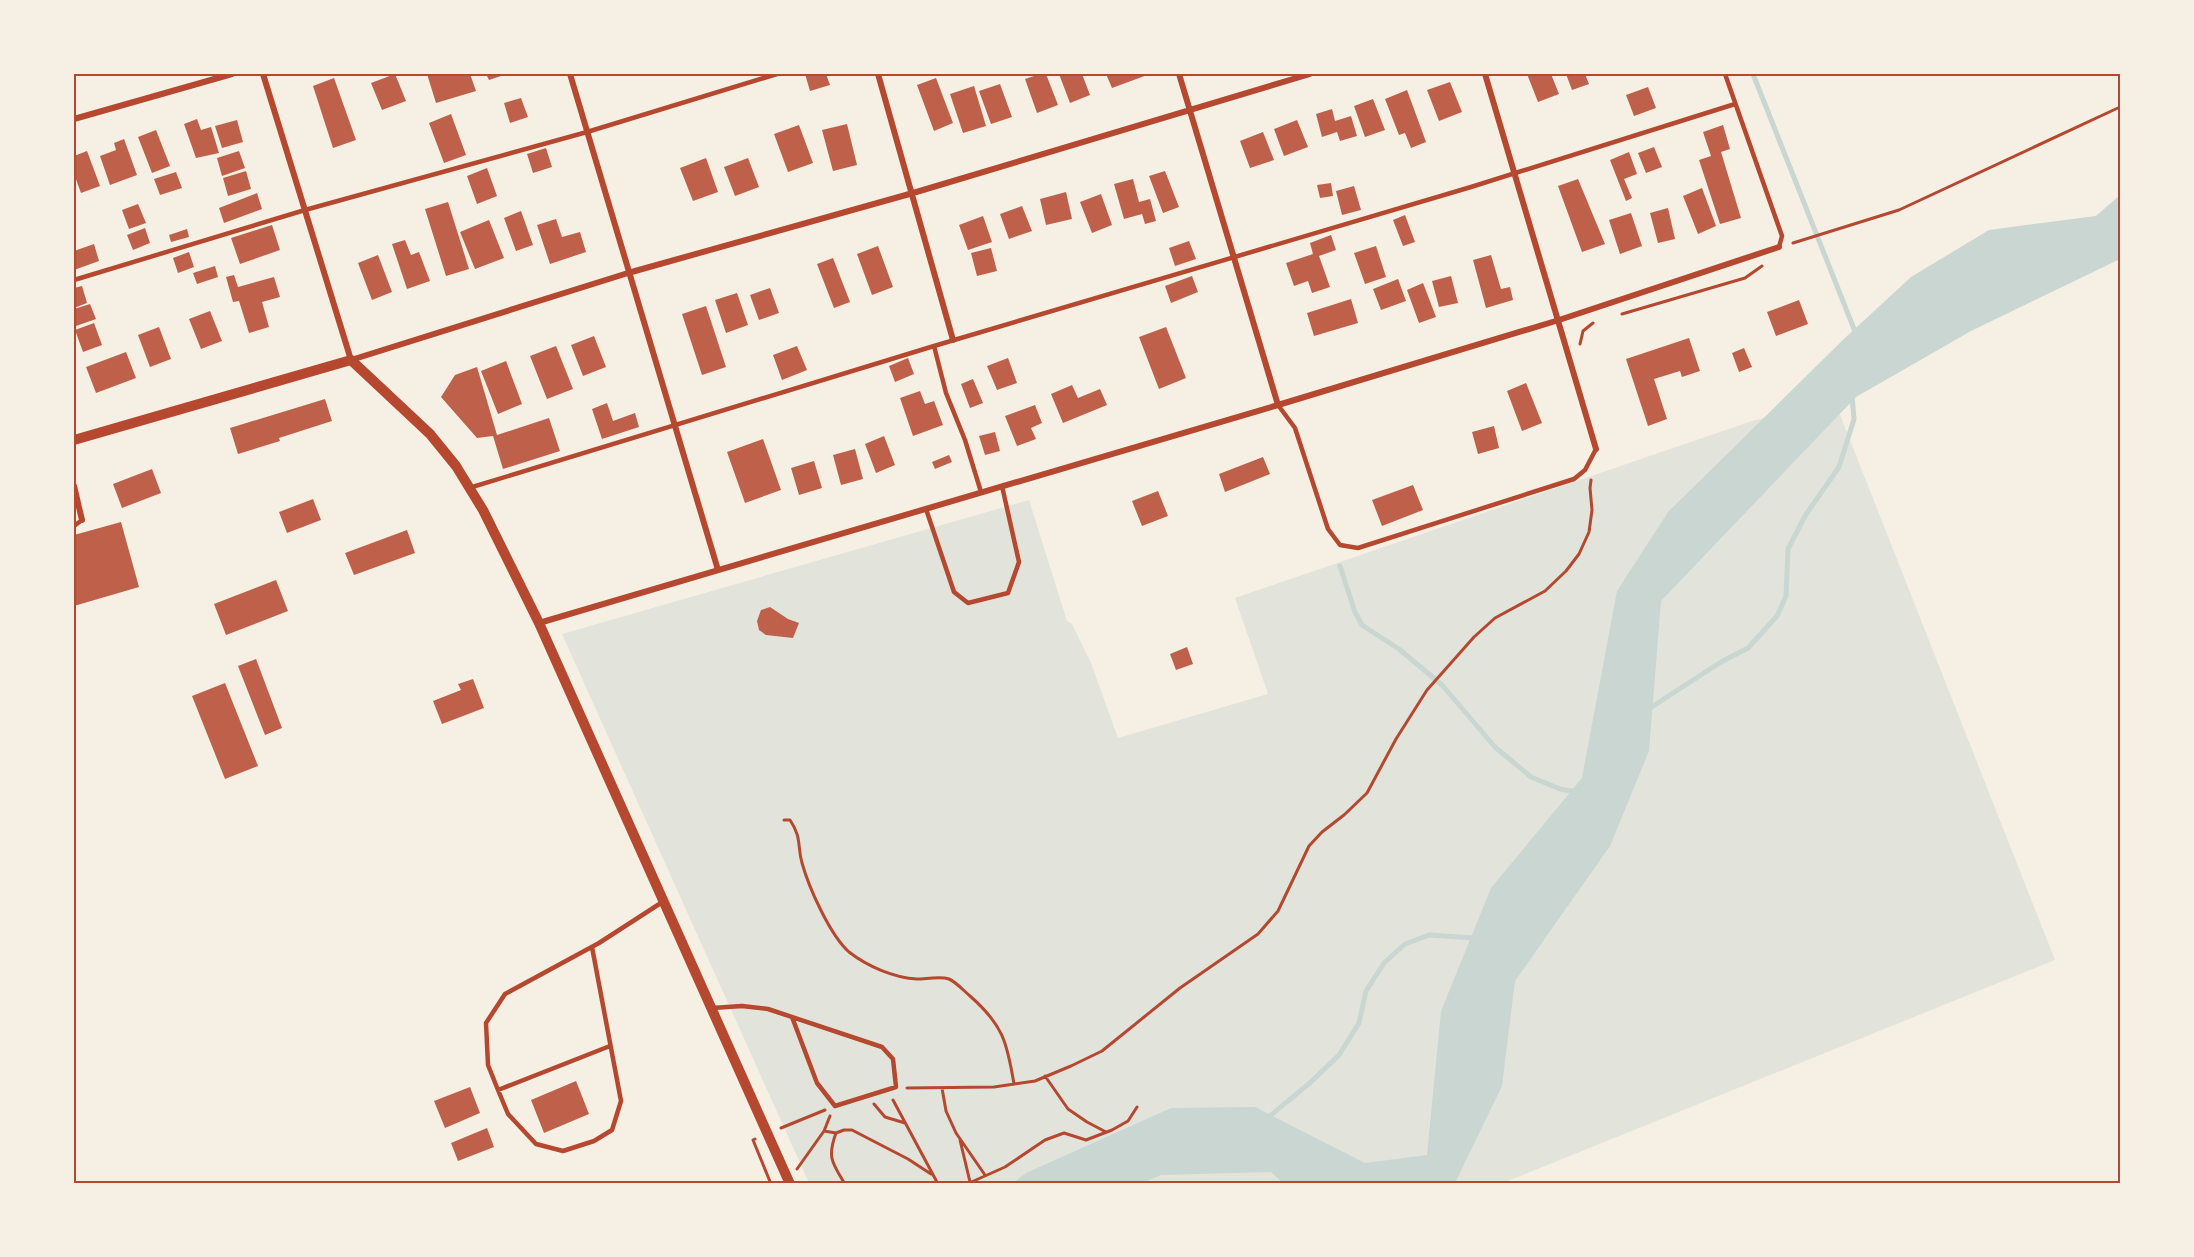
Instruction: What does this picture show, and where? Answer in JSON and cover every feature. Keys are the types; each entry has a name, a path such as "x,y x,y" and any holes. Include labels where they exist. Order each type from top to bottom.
{"street":[{"path":"74,119 232,74"},
{"path":"263,74 351,360 430,434 456,466 483,510 539,623 789,1182"},
{"path":"570,74 718,570"},
{"path":"878,74 953,340"},
{"path":"1179,74 1278,405"},
{"path":"74,440 351,360 628,273 913,192 1310,74"},
{"path":"1485,74 1596,449"},
{"path":"539,623 1559,320 1779,247"},
{"path":"74,486 82,520"}],"lane":[{"path":"74,280 305,210 587,132 777,74"},
{"path":"1725,74 1782,236 1779,247"},
{"path":"470,488 953,340 1515,173 1736,104"},
{"path":"934,346 946,393 965,440 981,492"},
{"path":"1278,405 1295,428 1328,529 1341,544 1359,548 1574,479 1585,470 1596,449"},
{"path":"926,508 954,592 968,603 988,599 1008,593 1019,562 1002,486"},
{"path":"74,526 82,520"},
{"path":"592,947 621,1101 612,1130 594,1141 563,1151 536,1144 508,1114 488,1065 486,1023 505,994 592,947 664,902"},
{"path":"712,1008 742,1006 768,1009 818,1024 882,1047 893,1059 897,1088 834,1106 817,1083 792,1017"},
{"path":"498,1090 610,1046"}],"path":[{"path":"1791,244 1899,210 2121,107"},
{"path":"897,1088 994,1087 1035,1081 1102,1051 1180,988 1258,934 1278,911 1309,846 1366,793 1427,690 1442,674"},
{"path":"784,820 790,820 798,832 801,862 816,900 829,924 849,951 879,970 913,979 949,979 963,990 984,1008 1000,1029 1009,1050 1014,1084"},
{"path":"1045,1076 1068,1108 1106,1132"},
{"path":"942,1088 946,1111 960,1139 985,1175"},
{"path":"889,1090 895,1106 907,1124 938,1184"},
{"path":"867,1096 885,1117 907,1124"},
{"path":"789,1182 824,1131 834,1106"},
{"path":"960,1139 969,1183 1005,1167 1046,1140 1064,1133 1086,1140 1106,1132 1128,1121 1137,1107"},
{"path":"824,1131 836,1133 852,1130 932,1174"},
{"path":"836,1133 830,1150 832,1163 845,1184"}],"shaded area":[{"path":"2120,195 2120,259 1971,331 1856,397 1661,601 1649,751 1610,846 1515,981 1502,1086 1455,1183 1283,1183 1271,1172 1161,1175 1140,1184 1013,1183 1026,1173 1171,1108 1255,1107 1365,1163 1427,1155 1441,1011 1491,888 1582,778 1617,591 1668,512 1846,337 1911,277 1989,230 2096,216"},
{"path":"1835,402 2055,960 1503,1183 809,1183 562,634 1029,500 1067,621 1072,624 1091,663 1118,738 1268,694 1235,598 1752,421"}],"building":[{"path":"395,74 406,101 382,110 371,83"},
{"path":"427,74 470,74 476,91 436,103"},
{"path":"486,74 507,74 489,80"},
{"path":"805,74 826,74 830,85 810,91"},
{"path":"1046,74 1058,105 1037,113 1025,79"},
{"path":"1059,74 1082,74 1090,95 1070,103"},
{"path":"1106,74 1150,74 1112,88"},
{"path":"1527,74 1551,74 1559,94 1538,102"},
{"path":"1566,74 1585,74 1589,84 1572,90"},
{"path":"334,78 356,140 333,148 313,86"},
{"path":"936,78 953,123 934,131 917,85"},
{"path":"1450,82 1462,112 1439,121 1427,90"},
{"path":"1000,84 1012,117 991,124 979,91"},
{"path":"974,86 986,126 963,133 950,94"},
{"path":"1648,87 1656,108 1634,116 1626,95"},
{"path":"1407,90 1426,142 1411,148 1405,133 1399,135 1385,99"},
{"path":"521,98 528,117 510,123 504,103"},
{"path":"1373,99 1385,130 1365,137 1354,106"},
{"path":"1332,109 1335,121 1351,116 1357,136 1340,141 1337,132 1322,137 1316,114"},
{"path":"451,114 466,155 444,163 429,123"},
{"path":"197,119 201,130 211,127 219,153 196,158 184,124"},
{"path":"237,120 243,142 222,148 215,126"},
{"path":"1297,120 1308,147 1284,156 1274,129"},
{"path":"847,124 857,165 833,171 822,130"},
{"path":"799,125 813,163 788,172 774,134"},
{"path":"1723,125 1730,149 1721,152 1741,218 1720,224 1699,160 1711,156 1703,132"},
{"path":"156,130 170,166 152,173 138,137"},
{"path":"1263,132 1274,160 1250,168 1240,141"},
{"path":"124,139 137,175 110,185 100,156 116,150 114,143"},
{"path":"1654,147 1662,167 1646,173 1638,153"},
{"path":"546,148 552,167 533,173 527,154"},
{"path":"87,151 100,186 81,193 74,174 74,156"},
{"path":"239,151 245,168 222,176 217,158"},
{"path":"1629,152 1637,174 1624,179 1632,198 1626,201 1610,160"},
{"path":"706,158 718,192 693,201 680,168"},
{"path":"748,158 759,187 735,196 724,167"},
{"path":"487,168 497,196 477,204 467,176"},
{"path":"246,171 251,189 228,196 223,178"},
{"path":"1165,171 1179,207 1163,213 1149,176"},
{"path":"176,172 182,188 160,195 154,179"},
{"path":"1133,179 1139,202 1150,199 1156,221 1145,224 1142,214 1124,219 1114,184"},
{"path":"1578,179 1605,244 1582,252 1558,186"},
{"path":"1331,183 1333,196 1320,198 1317,185"},
{"path":"1354,186 1361,210 1342,215 1336,191"},
{"path":"1702,188 1716,226 1698,234 1683,196"},
{"path":"1066,192 1072,219 1046,225 1040,199"},
{"path":"257,193 262,209 224,223 219,208"},
{"path":"1101,194 1112,225 1092,233 1080,202"},
{"path":"448,202 469,269 446,276 425,209"},
{"path":"138,204 146,223 129,229 122,210"},
{"path":"1022,206 1032,231 1009,239 1000,214"},
{"path":"1668,208 1675,239 1658,243 1650,213"},
{"path":"521,211 533,245 516,251 504,218"},
{"path":"1631,213 1642,246 1620,254 1609,220"},
{"path":"1405,215 1415,242 1403,246 1393,220"},
{"path":"983,216 992,242 968,250 959,225"},
{"path":"556,219 562,237 580,232 586,252 550,264 537,225"},
{"path":"489,220 504,258 475,269 460,232"},
{"path":"272,225 280,250 240,264 231,238"},
{"path":"145,228 150,243 133,250 127,235"},
{"path":"187,229 189,237 171,242 169,235"},
{"path":"1331,235 1336,250 1319,256 1330,287 1312,293 1308,281 1294,286 1286,263 1313,254 1310,243"},
{"path":"405,240 411,255 419,252 430,281 407,289 392,244"},
{"path":"1189,241 1196,259 1175,266 1169,248"},
{"path":"94,244 99,261 74,270 74,251"},
{"path":"878,246 893,287 872,295 857,254"},
{"path":"1376,246 1386,277 1365,284 1354,253"},
{"path":"991,248 997,271 977,276 971,253"},
{"path":"189,252 194,267 178,273 173,258"},
{"path":"378,255 392,292 372,300 358,263"},
{"path":"1491,255 1501,289 1510,287 1513,300 1486,308 1473,260"},
{"path":"833,258 850,302 834,308 817,264"},
{"path":"215,266 218,277 197,284 193,273"},
{"path":"234,275 238,287 274,277 280,297 262,302 269,327 249,333 239,301 233,302 226,277"},
{"path":"1192,276 1198,292 1171,303 1165,286"},
{"path":"1451,276 1458,303 1439,307 1432,281"},
{"path":"1398,279 1406,301 1381,310 1373,289"},
{"path":"1423,283 1436,317 1419,323 1407,290"},
{"path":"82,286 87,303 74,308 74,288"},
{"path":"770,288 779,313 759,320 750,295"},
{"path":"737,293 748,325 726,333 715,300"},
{"path":"1351,299 1358,323 1314,336 1307,313"},
{"path":"1799,300 1808,324 1776,336 1767,312"},
{"path":"90,304 96,319 76,326 74,309"},
{"path":"706,306 726,367 702,375 682,314"},
{"path":"210,311 222,341 201,349 189,319"},
{"path":"94,323 102,345 83,352 75,330"},
{"path":"159,327 171,359 150,367 138,335"},
{"path":"1166,327 1186,378 1159,389 1139,337"},
{"path":"594,336 606,367 583,376 571,345"},
{"path":"1689,338 1700,371 1682,377 1680,371 1654,379 1667,419 1648,426 1626,359"},
{"path":"556,346 573,389 547,399 530,356"},
{"path":"797,346 807,370 782,380 773,355"},
{"path":"1744,348 1752,367 1739,372 1732,353"},
{"path":"126,352 136,378 96,393 86,367"},
{"path":"908,358 914,374 895,382 889,366"},
{"path":"1008,358 1017,383 997,390 987,366"},
{"path":"506,361 522,404 498,414 481,371"},
{"path":"477,367 497,435 549,418 560,451 503,469 493,436 477,438 441,397 455,375"},
{"path":"973,379 983,403 970,408 961,384"},
{"path":"1526,383 1542,423 1522,431 1507,391"},
{"path":"1072,385 1078,398 1100,389 1107,405 1063,423 1051,394"},
{"path":"920,391 925,404 934,401 943,425 913,436 900,398"},
{"path":"325,399 332,421 238,454 230,428"},
{"path":"607,403 613,421 635,413 639,427 602,439 592,409"},
{"path":"1035,405 1042,423 1031,428 1036,439 1017,446 1005,416"},
{"path":"1494,426 1499,448 1478,454 1472,432"},
{"path":"995,432 1000,451 985,455 979,436"},
{"path":"884,436 895,465 876,473 865,444"},
{"path":"763,439 781,490 745,503 727,452"},
{"path":"855,449 863,479 841,485 833,455"},
{"path":"949,455 952,462 935,469 932,462"},
{"path":"1263,457 1270,474 1225,492 1219,474"},
{"path":"814,461 822,488 799,495 791,468"},
{"path":"152,469 161,493 122,508 113,484"},
{"path":"1413,485 1423,510 1382,526 1372,500"},
{"path":"1158,491 1168,516 1142,526 1132,501"},
{"path":"313,499 321,520 287,533 279,512"},
{"path":"121,522 139,587 74,606 74,535"},
{"path":"407,530 415,553 354,575 345,553"},
{"path":"276,580 288,611 226,635 214,604"},
{"path":"770,607 788,619 799,623 793,638 766,635 759,630 757,621 761,610"},
{"path":"1187,647 1193,664 1176,670 1170,654"},
{"path":"256,659 282,728 265,735 238,666"},
{"path":"473,679 484,708 442,724 433,701 461,690 458,684"},
{"path":"225,683 258,766 225,779 192,696"},
{"path":"576,1081 589,1114 544,1133 531,1100"},
{"path":"470,1087 480,1113 445,1128 434,1101"},
{"path":"487,1128 494,1147 458,1161 451,1143"}],"waterway":[{"path":"1753,74 1856,334"},
{"path":"1647,710 1721,662 1748,648 1777,616 1786,596 1788,549 1805,516 1839,467 1854,419 1852,396"},
{"path":"1340,566 1355,612 1362,625 1399,649 1442,685 1495,747 1531,777 1560,789 1577,792"},
{"path":"1265,1120 1311,1082 1339,1055 1359,1023 1366,991 1384,963 1405,944 1429,935 1475,938"}]}
